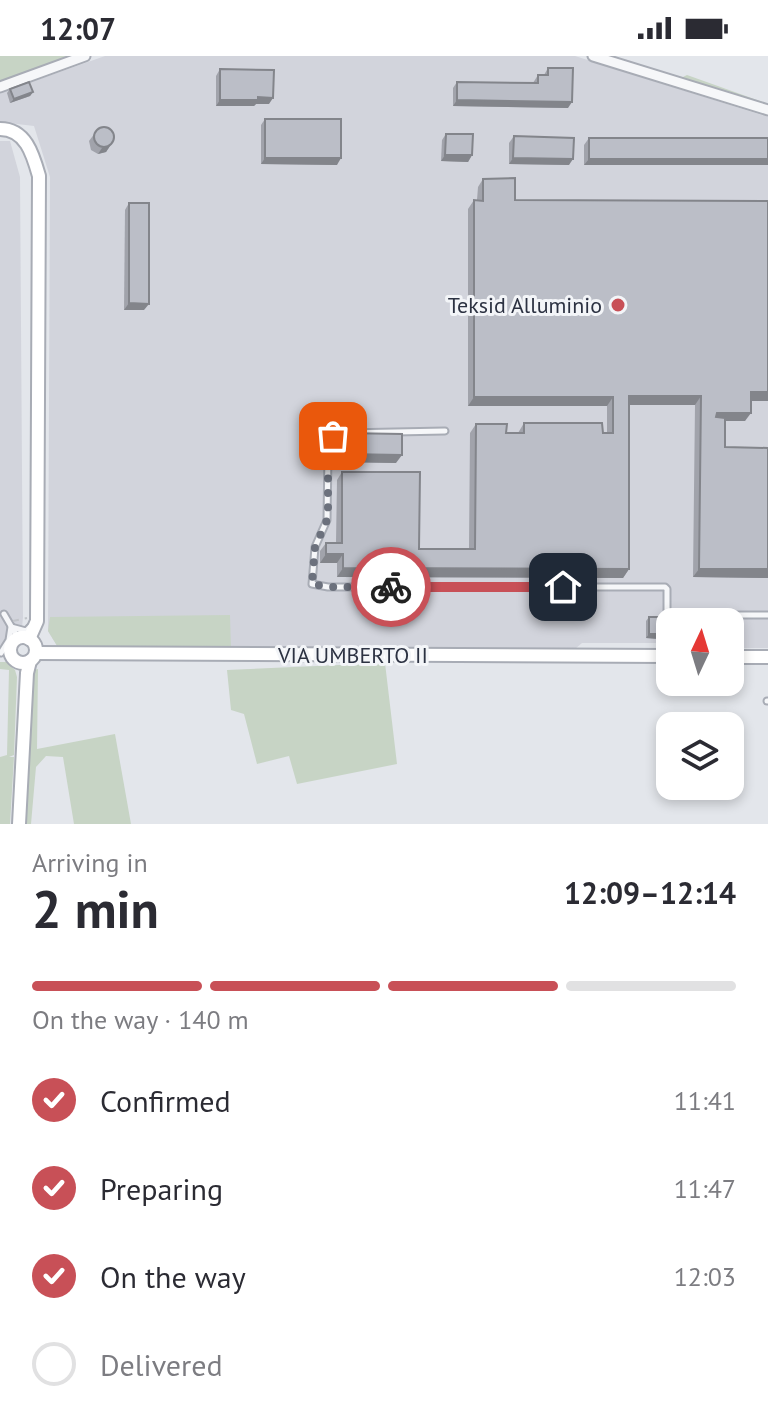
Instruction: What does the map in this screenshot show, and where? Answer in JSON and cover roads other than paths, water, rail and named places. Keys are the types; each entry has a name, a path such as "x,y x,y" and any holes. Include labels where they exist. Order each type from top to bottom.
{"street":[{"path":"0,87 85,56"},
{"path":"593,56 768,110"},
{"path":"0,129 9,129 28,143 39,176 37,621 13,642 21,672 16,824"},
{"path":"16,656 36,647 19,635"},
{"name":"VIA UMBERTO II","path":"16,656 656,656"},
{"path":"761,657 768,664"}],"lane":[{"path":"445,431 345,433 333,436 328,455 327,520 315,547 312,584 328,587 665,587 668,608"},
{"path":"4,614 19,635 37,621"},
{"path":"744,615 768,615"}],"place":[{"name":"Teksid Alluminio","path":"618,305"}]}
